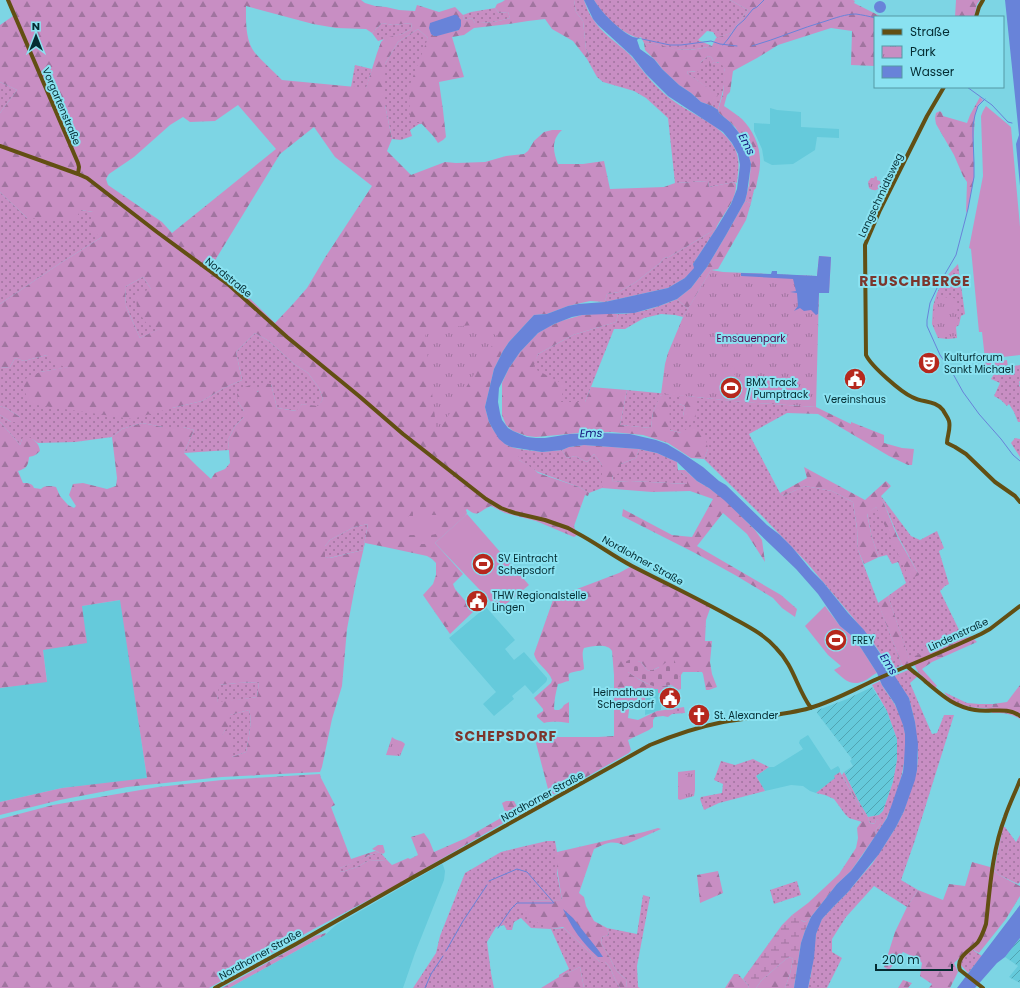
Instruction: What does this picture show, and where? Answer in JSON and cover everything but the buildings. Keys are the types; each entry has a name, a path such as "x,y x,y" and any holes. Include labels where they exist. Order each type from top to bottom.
{"street":[{"name":"Vorgartenstraße","path":"8,0 78,163 78,174"},
{"path":"976,16 983,0"},
{"name":"Langschmidtsweg","path":"943,88 927,116 866,241 866,356 891,382 904,392 916,399 936,404 942,409 949,421 950,428 947,443 966,454 994,482 1020,502"},
{"name":"Nordstraße","path":"0,146 87,178 229,285 287,337 439,462"},
{"name":"Nordlohner Straße","path":"439,462 466,485 496,505 515,513 545,520 573,530 630,565 712,606 758,632 770,642 791,668 806,701 811,708"},
{"name":"Lindenstraße","path":"898,670 981,634 1020,606"},
{"path":"907,666 946,699 958,706 984,711 1009,711 1020,716"},
{"name":"Nordhorner Straße","path":"215,988 650,745 682,732 712,724 792,713 811,708 846,695 870,682 898,670"},
{"path":"983,988 962,972 959,968 959,961 981,937 984,930 994,860 1004,817 1020,780"}],"shaded area":[{"path":"770,108 801,112 801,127 839,129 839,138 817,137 815,150 793,164 772,165 764,161 762,149 754,131 754,123 770,124"},
{"path":"121,600 147,779 62,788 0,802 0,688 47,681 43,650 82,606"},
{"path":"486,607 515,640 505,649 514,660 524,652 547,678 546,682 533,694 525,685 512,696 514,699 494,716 483,704 496,692 449,638"},
{"path":"872,687 887,711 897,739 897,760 893,782 883,811 879,815 868,817 844,772 853,766 850,761 852,759 817,713 818,710 847,699"},
{"path":"646,689 658,689 658,693 661,693 661,710 645,715"},
{"path":"808,735 831,770 838,766 840,769 840,772 835,776 836,778 816,793 803,786 791,785 765,791 756,776 769,767 774,767 803,749 799,743 800,740"},
{"path":"442,864 445,871 444,880 415,953 403,988 229,988 325,935 336,925"},
{"path":"1020,938 1020,983 1009,977 1018,966 1005,957"}],"green space":[{"path":"9,0 361,0 375,6 399,10 415,11 417,5 439,12 455,7 463,15 464,20 472,18 475,23 480,23 510,18 508,12 499,13 495,8 497,4 505,0 574,0 576,12 583,21 586,49 589,55 587,59 573,41 552,29 545,19 474,28 464,35 452,37 464,77 439,82 446,137 438,143 420,122 412,122 410,118 409,87 428,38 418,29 398,42 385,64 385,105 392,139 387,151 411,175 445,162 485,162 506,156 524,154 528,151 534,141 544,132 562,130 556,138 554,146 558,164 583,164 604,161 610,189 664,187 675,183 708,181 709,187 734,182 736,184 736,190 730,206 716,229 669,257 664,258 636,282 619,292 607,294 605,302 590,301 568,306 547,314 534,315 509,342 494,369 485,407 489,422 494,431 505,444 519,449 519,460 533,468 538,473 579,487 589,493 588,496 585,495 574,526 577,535 574,537 536,521 505,513 491,506 477,514 467,509 465,516 435,543 463,574 453,584 455,589 474,611 450,634 423,595 433,584 436,575 436,563 427,556 365,543 347,629 342,686 332,719 320,772 222,777 127,787 60,800 0,815 0,802 62,788 147,778 120,600 82,606 87,643 43,650 47,682 0,688 0,422 20,445 25,435 35,441 38,445 40,451 29,457 26,466 18,471 23,483 30,484 34,488 41,489 46,486 56,487 60,496 68,505 74,508 76,506 69,495 73,484 83,483 107,489 116,486 117,478 112,437 122,429 142,423 163,427 183,427 194,430 184,453 211,479 215,473 225,469 230,463 228,440 235,426 244,417 244,411 238,402 237,394 245,387 250,385 258,392 260,383 271,384 277,408 296,411 302,404 318,406 323,399 319,388 308,373 294,364 269,341 255,333 236,352 242,380 224,388 202,401 132,419 30,404 25,392 23,380 40,372 68,367 52,364 47,355 24,361 15,358 10,367 0,368 0,304 102,237 89,231 93,212 81,210 74,221 27,218 0,192 0,113 17,90 0,82 0,25 16,14","holes":["246,6 313,24 336,28 366,29 372,33 382,23 393,25 412,23 411,29 402,34 385,38 381,42 366,88 282,80 255,53 252,48 249,42","429,28 459,30 434,36","238,105 276,149 172,233 162,222 108,185 106,179 109,174 134,157 170,125 183,117 190,122 215,121","314,127 335,157 372,186 307,288 275,323 240,289 211,267 280,154","143,277 151,289 136,294 137,310 147,324 159,329 140,338 126,306 125,287","368,524 363,550 330,558 325,557 325,546 330,540 354,527","259,682 257,697 217,702 219,685 237,683","249,710 250,725 246,752 232,757 232,744 230,736 222,736 225,730 229,728 230,715"]},
{"path":"574,0 584,0 592,17 605,34 630,55 663,93 721,131 728,138 738,156 737,183 734,182 709,187 708,181 675,183 668,118 646,98 634,91 603,82 597,77 587,59 589,55 586,49 583,21 576,12"},
{"path":"594,0 730,0 748,10 731,33 717,38 713,32 707,31 698,40 712,46 679,50 644,43 641,37 639,38 626,33 602,11"},
{"path":"730,0 853,0 855,1 854,3 880,16 874,16 874,66 851,65 852,31 831,28 778,45 733,71 730,92 727,95 724,106 746,123 756,139 760,158 760,167 756,188 754,190 752,190 749,185 751,164 746,146 735,127 719,113 718,110 723,94 725,70 723,66 718,62 714,62 710,67 710,61 713,60 708,56 701,62 698,72 688,71 687,73 718,95 712,106 701,102 679,85 645,50 644,43 685,50 712,46 716,38 731,33 748,10"},
{"path":"956,0 980,0 977,4 974,16 955,16"},
{"path":"495,8 499,13 508,12 510,18 484,23 475,23 472,18 464,20 463,15 471,12"},
{"path":"382,23 393,25 412,23 411,29 402,34 378,41 372,33"},
{"path":"418,29 428,38 412,122 420,122 422,124 419,124 410,130 412,136 401,140 392,139 385,105 385,64 398,42"},
{"path":"708,56 713,60 710,66 714,62 718,62 723,65 725,69 724,88 718,110 712,106 717,95 687,73 688,71 695,72 701,62"},
{"path":"355,65 372,69 366,89 351,87"},
{"path":"0,82 17,90 0,113"},
{"path":"980,97 983,100 978,105 975,115 973,148 974,177 966,213 967,182 954,155 936,124 935,118 936,113 940,111 943,116 967,123"},
{"path":"986,106 1011,127 1020,227 1020,355 985,359 982,332 979,332 971,249 969,248 983,176 981,116"},
{"path":"875,176 877,177 877,180 880,181 880,186 878,189 874,190 869,188 868,182"},
{"path":"749,185 752,190 754,190 751,203 745,201"},
{"path":"0,192 27,218 81,210 93,212 102,237 0,304"},
{"path":"745,201 751,203 746,220 718,269 711,270 688,309 677,299 691,288 707,267"},
{"path":"716,229 693,264 695,268 685,278 668,288 605,302 607,294 619,292 636,282 664,258 669,257"},
{"name":"Emsauenpark","path":"819,256 831,257 829,293 819,293 816,407 742,402 661,394 668,353 683,317 711,270 723,272 817,276"},
{"path":"958,264 965,314 961,316 959,325 956,327 957,338 938,338 932,324 933,306 937,293 944,279"},
{"path":"143,277 151,289 160,329 140,338 126,306 125,287"},
{"path":"939,294 944,297 957,299 958,324 955,326 956,336 945,337 938,335 933,323 934,311"},
{"path":"677,299 688,309 683,317 661,314 644,318 625,329 614,329 585,402 560,402 532,368 538,354 573,335 616,322 618,314 648,310"},
{"path":"605,313 618,314 616,322 573,335 538,354 533,368 565,385 560,402 585,402 591,387 627,390 620,425 651,428 653,412 660,396 669,396 670,430 681,433 691,426 705,435 708,449 704,459 691,458 668,443 643,435 612,432 536,437 527,436 513,431 506,425 502,415 502,383 509,368 520,352 538,333 550,326 582,315"},
{"path":"474,325 498,336 437,434 425,335 435,328"},
{"path":"255,333 269,341 294,364 308,373 319,388 323,399 318,407 302,404 297,411 277,408 271,384 238,402 244,411 244,417 235,426 228,440 229,450 184,453 194,430 183,427 163,427 142,423 122,429 112,437 75,442 38,443 32,439 22,439 20,445 0,422 0,415 11,422 20,417 0,406 0,368 10,367 15,358 24,361 47,355 70,367 40,372 172,408 202,401 224,388 242,380 236,352"},
{"path":"1007,360 1008,367 1020,365 1020,422 1018,422 1009,404 1007,406 994,396 1000,383 991,379 994,374 983,371 984,363"},
{"name":"BMX Track / Pumptrack","path":"731,366 735,367 734,374 737,378 741,378 739,399 721,398 722,377 730,377"},
{"path":"627,390 679,395 679,404 685,406 683,416 696,413 696,397 787,405 787,413 749,434 783,496 805,486 832,491 853,502 858,550 902,665 892,670 870,638 808,564 704,459 708,449 681,433 670,430 661,395 653,412 651,428 620,425"},
{"path":"679,395 696,397 695,421 687,421 683,416 685,406 679,404"},
{"path":"787,405 816,407 851,424 851,422 884,435 884,443 902,448 914,449 912,465 908,465 889,456 818,414 787,413"},
{"path":"0,406 20,417 19,422 11,422 0,415"},
{"path":"1015,438 1020,439 1020,457 1011,443"},
{"path":"584,445 639,449 636,458 621,464 621,473 613,475 612,482 630,481 687,484 687,477 678,470 685,470 697,481 725,500 755,530 762,540 765,562 747,534 723,513 697,546 781,595 797,609 795,617 782,608 773,598 735,575 622,516 623,509 672,535 692,537 713,499 690,491 652,492 602,488 602,465 594,454 587,462 575,456 567,458 562,450 569,447"},
{"path":"519,449 542,452 562,450 567,458 575,456 587,462 594,454 602,465 602,488 589,493 579,487 538,472 519,460"},
{"path":"639,449 657,453 677,462 678,470 687,477 688,484 630,481 612,482 613,475 621,464 636,458"},
{"path":"804,467 865,500 886,481 891,486 881,496 897,536 919,575 910,579 876,507 867,514 872,538 879,557 864,564 858,550 857,528 853,502 832,491 805,486 783,496 780,493 807,478"},
{"path":"881,496 911,536 920,540 937,531 944,548 939,551 949,584 940,591 963,638 909,659 888,596 906,583 898,562 892,564 887,555 879,557 872,538 867,513 876,507 919,575 898,536"},
{"path":"413,503 420,503 420,515 438,515 438,531 436,534 431,535 431,544 418,544 418,535 409,535 409,516 413,516"},
{"name":"SV Eintracht Schepsdorf","path":"467,514 529,585 499,610 435,543"},
{"path":"368,524 363,550 329,558 325,557 325,546 330,540 354,527"},
{"path":"630,567 711,606 706,620 705,641 712,641 710,662 712,674 717,687 706,690 702,672 683,672 681,675 681,689 665,695 665,693 658,693 658,689 646,689 645,704 630,702 628,718 638,720 657,711 672,709 672,714 668,717 655,717 653,720 653,727 628,740 631,750 629,753 556,794 553,794 548,789 536,743 544,738 552,737 614,736 614,675 612,651 610,648 603,646 584,648 584,669 570,673 569,681 558,684 554,709 559,710 569,702 569,723 544,723 537,717 543,709 534,698 551,683 552,680 537,661 534,654 553,600 556,597 619,573","holes":["629,660 641,662 647,670 651,671 659,667 674,687 668,685 651,685 628,672"]},
{"path":"888,596 909,658 971,636 977,642 932,662 922,669 937,686 935,688 918,672 914,664 905,667 902,665 878,603"},
{"name":"FREY","path":"825,606 840,626 851,635 877,673 861,682 852,683 834,670 841,666 828,655 805,626"},
{"path":"672,658 680,672 677,686 653,686 631,674 625,667 625,662 633,660 641,662 647,670 654,670"},
{"path":"908,670 918,676 910,683 932,734 937,733 944,715 954,715 901,880 918,890 907,907 874,886 846,917 832,939 832,952 842,958 827,988 808,988 816,934 822,919 872,864 886,843 904,811 917,770 918,755 915,722 909,698 894,676"},
{"path":"880,681 895,705 903,724 906,747 905,759 896,795 887,817 876,835 875,831 881,823 878,819 875,823 871,823 868,817 879,815 883,811 893,782 897,760 897,739 887,711 872,685"},
{"path":"259,682 257,697 217,703 218,685"},
{"path":"1020,685 1020,719 1006,714 992,713 993,704 1007,702"},
{"path":"944,692 967,703 993,704 992,709 959,704 948,697"},
{"path":"684,707 685,713 672,714 672,709"},
{"path":"249,710 250,725 246,752 232,757 232,744 221,737 225,730 229,715"},
{"path":"392,737 405,744 400,756 386,755"},
{"path":"753,759 769,767 756,776 765,791 719,803 704,810 700,799 701,797 722,793 723,784 714,780 721,761 735,765"},
{"path":"695,770 694,796 680,800 678,799 678,772"},
{"path":"840,772 864,814 865,818 862,822 849,818 834,799 816,793 835,778 834,776"},
{"path":"844,772 870,823 875,823 878,819 881,820 881,823 875,831 876,835 851,871 837,884 806,922 794,918 792,915 808,903 839,874 856,848 858,838 857,828 864,818 864,814 842,775"},
{"path":"320,774 335,805 331,807 351,859 375,851 380,852 368,855 358,861 340,868 340,871 342,872 357,867 368,861 387,860 392,865 408,858 410,859 418,855 411,837 424,833 434,852 466,838 506,815 502,803 506,801 514,801 521,814 393,887 310,931 209,988 0,988 0,819 53,805 158,787 222,780"},
{"path":"679,775 687,775 687,787 679,787"},
{"path":"1003,827 1005,827 1016,842 1020,835 1020,882 1018,884 999,875 994,870"},
{"path":"658,828 661,829 624,845 609,843 594,849 579,893 584,897 586,906 594,921 607,928 609,935 602,937 601,943 616,970 626,979 627,988 620,988 607,964 605,962 600,962 563,927 551,929 530,919 526,916 520,906 522,901 562,900 557,868 557,852"},
{"path":"547,841 555,841 557,852 557,873 562,900 523,901 551,929 531,928 521,918 514,922 512,930 507,930 504,925 496,927 487,942 494,988 413,988 436,953 440,936 465,873 501,852"},
{"path":"378,845 383,845 385,852 383,854 372,849"},
{"path":"380,852 387,860 368,861 357,867 342,872 340,871 340,868 369,855"},
{"path":"972,862 990,867 999,875 1020,886 1020,896 1006,919 979,953 970,948 954,963 958,972 950,988 929,988 932,984 920,976 922,963 918,959 903,952 889,970 884,967 895,932 907,907 918,890 943,900 949,884 965,886"},
{"path":"718,871 723,893 700,903 697,875"},
{"path":"797,881 801,895 774,904 770,890"},
{"path":"643,895 650,897 637,966 638,987 640,988 627,988 626,979 616,970 601,943 602,937 609,935 607,928 637,934"},
{"path":"792,915 794,918 799,918 806,922 811,917 801,943 794,988 785,988 793,959 790,957 761,981 756,988 749,988 743,979 782,925"},
{"path":"564,928 600,962 605,962 610,968 620,988 584,988 580,967 559,977 559,975 569,969 551,929"},
{"path":"326,933 325,935 229,988 222,988 315,936"},
{"path":"970,948 982,956 968,973 960,964"},
{"path":"790,957 793,959 785,988 756,988 761,981"},
{"path":"580,967 584,988 541,988 559,977"},
{"path":"734,974 738,974 749,988 725,988"},
{"path":"903,980 912,983 908,988 898,988"}],"water":[{"path":"584,0 594,0 601,10 617,26 633,37 642,39 637,40 640,49 654,59 679,85 701,102 718,110 719,113 730,122 739,133 746,146 751,164 747,193 745,201 707,267 691,288 677,299 634,313 582,315 572,317 554,324 538,333 520,352 509,368 499,388 498,402 500,413 502,420 508,428 527,437 545,438 570,434 602,433 630,434 667,444 703,467 726,485 792,547 864,630 909,698 915,722 918,744 915,780 904,811 879,854 848,892 822,919 816,934 814,958 808,988 794,988 801,943 811,917 837,884 851,871 887,818 903,772 905,734 895,704 882,685 877,673 861,648 851,635 840,626 818,594 796,569 724,500 697,481 677,462 657,453 639,449 584,445 569,447 562,450 542,452 511,447 499,439 489,422 485,407 494,369 503,351 509,342 534,315 547,314 568,306 605,302 668,288 685,278 694,268 693,264 731,204 737,189 740,165 738,154 732,143 723,132 668,96 646,74 632,56 598,25 593,19"},
{"path":"1005,0 1020,0 1020,186 1016,144 1019,135"},
{"path":"878,1 882,1 886,7 882,13 878,13 874,9 874,5"},
{"path":"457,15 461,20 459,30 437,36 431,34 429,28 430,23"},
{"path":"819,256 831,257 829,293 819,293 818,314 816,315 811,310 804,311 800,308 794,311 798,306 797,293 790,292 796,291 793,279 741,276 741,273 771,274 772,271 777,271 777,274 817,276"},
{"path":"1020,905 1020,938 1005,957 997,963 975,988 957,988"},
{"path":"563,909 573,918 603,957 598,957 582,940 570,923"}],"waterway":[{"path":"723,45 737,26 764,0"},
{"path":"752,46 844,15 856,14 874,18"},
{"path":"642,39 670,45 711,41 720,44 737,46"},
{"path":"968,88 992,105 1008,122 1012,123"},
{"path":"985,99 978,106 973,125 974,177 968,209 956,255 930,303 927,326 940,355 952,372 963,392 979,414 1013,455 1020,461"},
{"path":"489,881 517,869 527,872 554,903"},
{"path":"446,951 463,921 487,885"},
{"path":"498,928 517,903 553,903"},
{"path":"425,988 431,974 443,956"}],"place":[{"name":"Kulturforum Sankt Michael","path":"929,363"},
{"name":"Vereinshaus","path":"855,379"},
{"name":"BMX Track / Pumptrack","path":"731,388"},
{"name":"SV Eintracht Schepsdorf","path":"483,564"},
{"name":"THW Regionalstelle Lingen","path":"477,601"},
{"name":"FREY","path":"836,640"},
{"name":"Heimathaus Schepsdorf","path":"670,698"},
{"name":"St. Alexander","path":"699,715"}],"district":[{"name":"REUSCHBERGE","path":"915,281"},
{"name":"SCHEPSDORF","path":"506,736"}],"water label":[{"name":"Ems","path":"747,144"},
{"name":"Ems","path":"591,433"},
{"name":"Ems","path":"889,664"}]}
